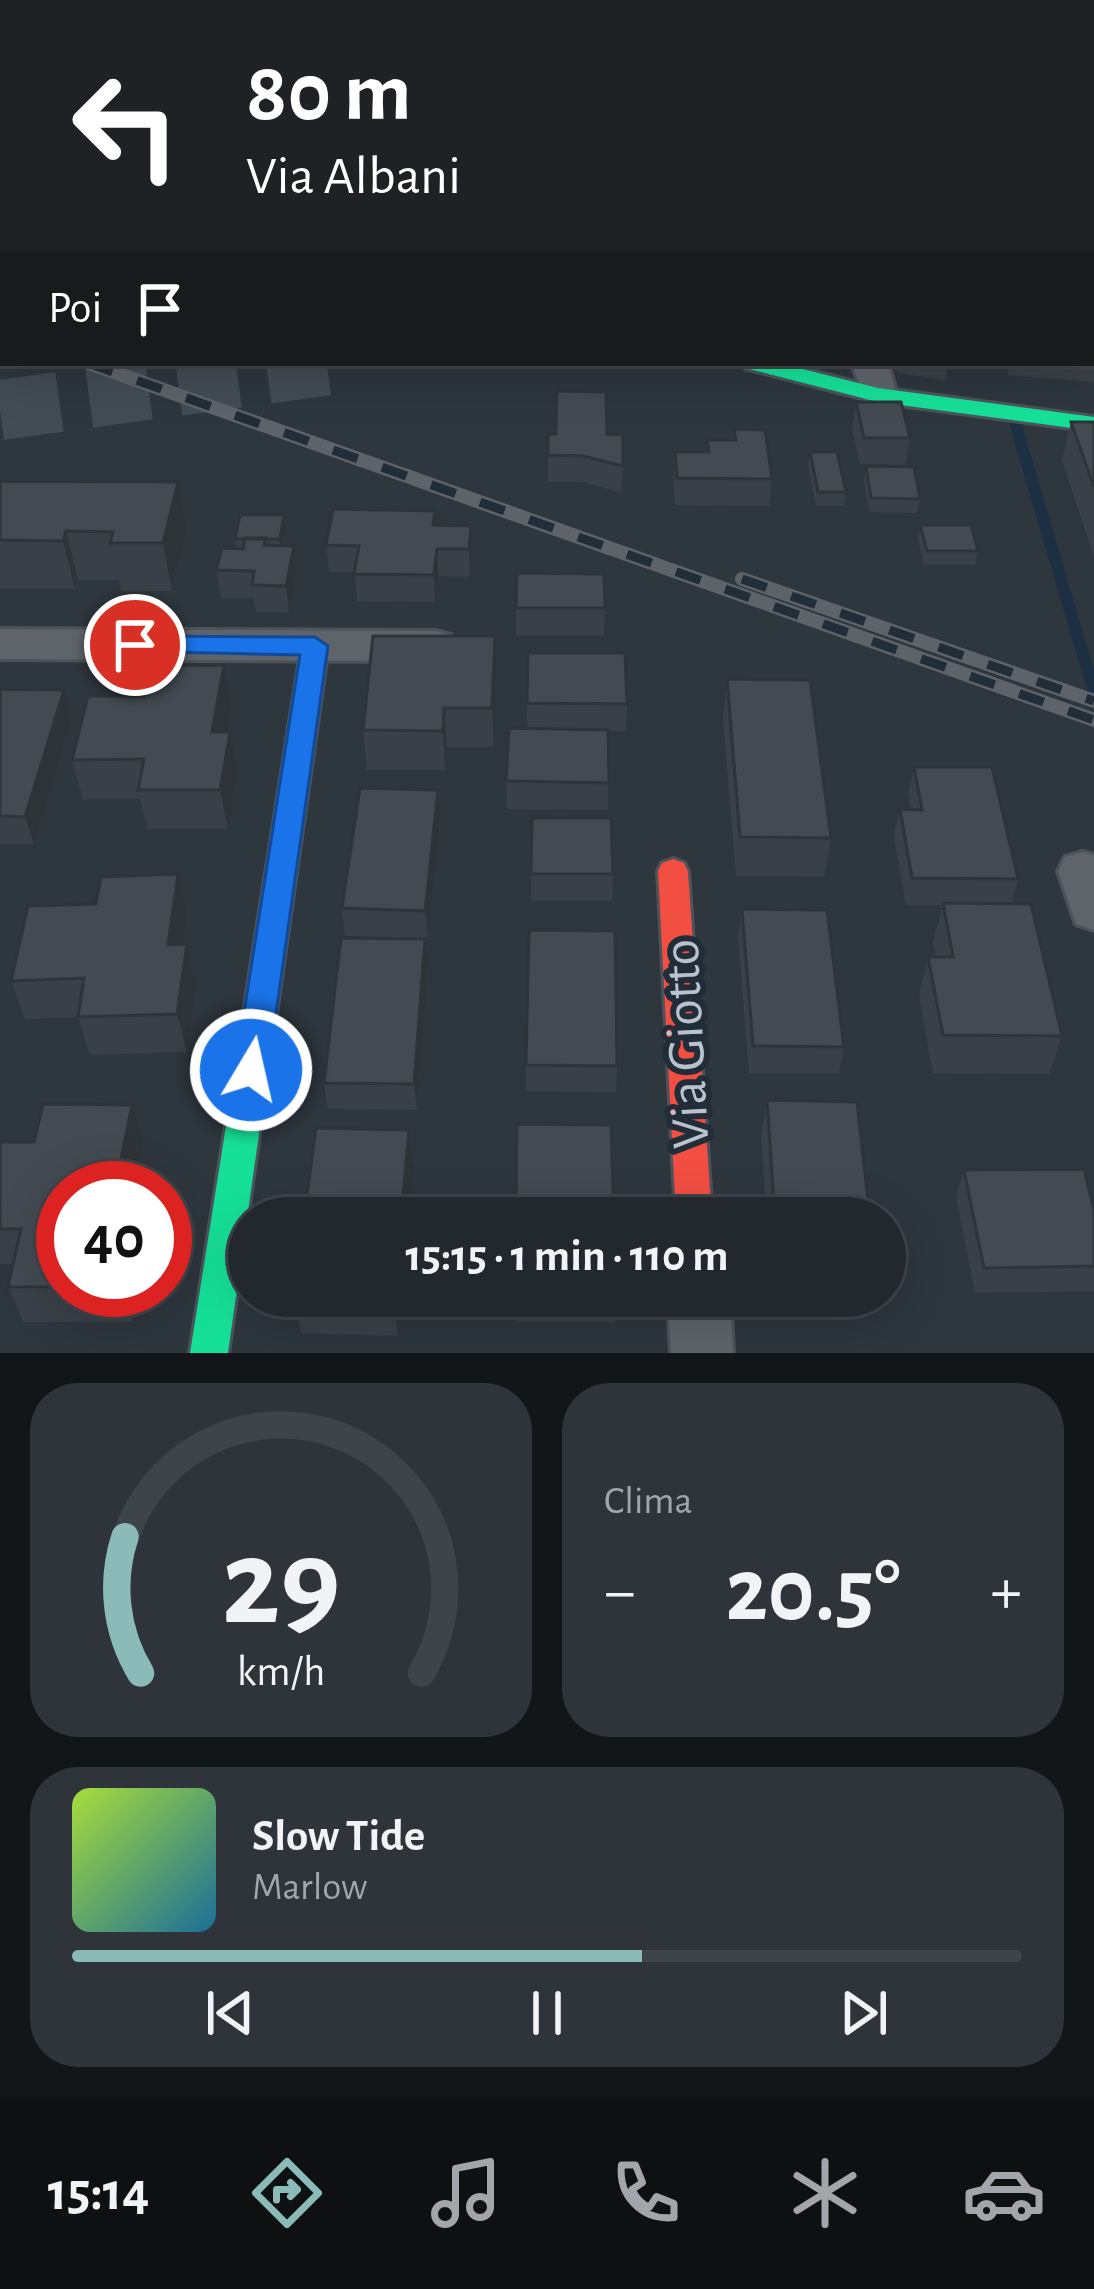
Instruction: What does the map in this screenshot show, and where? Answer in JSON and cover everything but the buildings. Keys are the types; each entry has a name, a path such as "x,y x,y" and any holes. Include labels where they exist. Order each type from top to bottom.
{"street":[{"path":"776,366 874,379 1094,424"},
{"path":"0,644 474,646"},
{"path":"209,1353 315,646"},
{"name":"Via Giotto","path":"673,871 693,1197"},
{"path":"700,1317 703,1353"}],"waterway":[{"path":"1016,426 1094,692"}],"tunnel":[{"path":"0,410 324,366"}],"railway":[{"path":"96,366 1094,720"},
{"path":"742,579 1094,701"}],"traffic: fast":[{"path":"765,366 878,395 1094,424"},
{"path":"209,1353 315,646"}],"traffic: jam":[{"path":"673,871 693,1197"}],"route":[{"path":"135,645 315,646 251,1070"}]}
